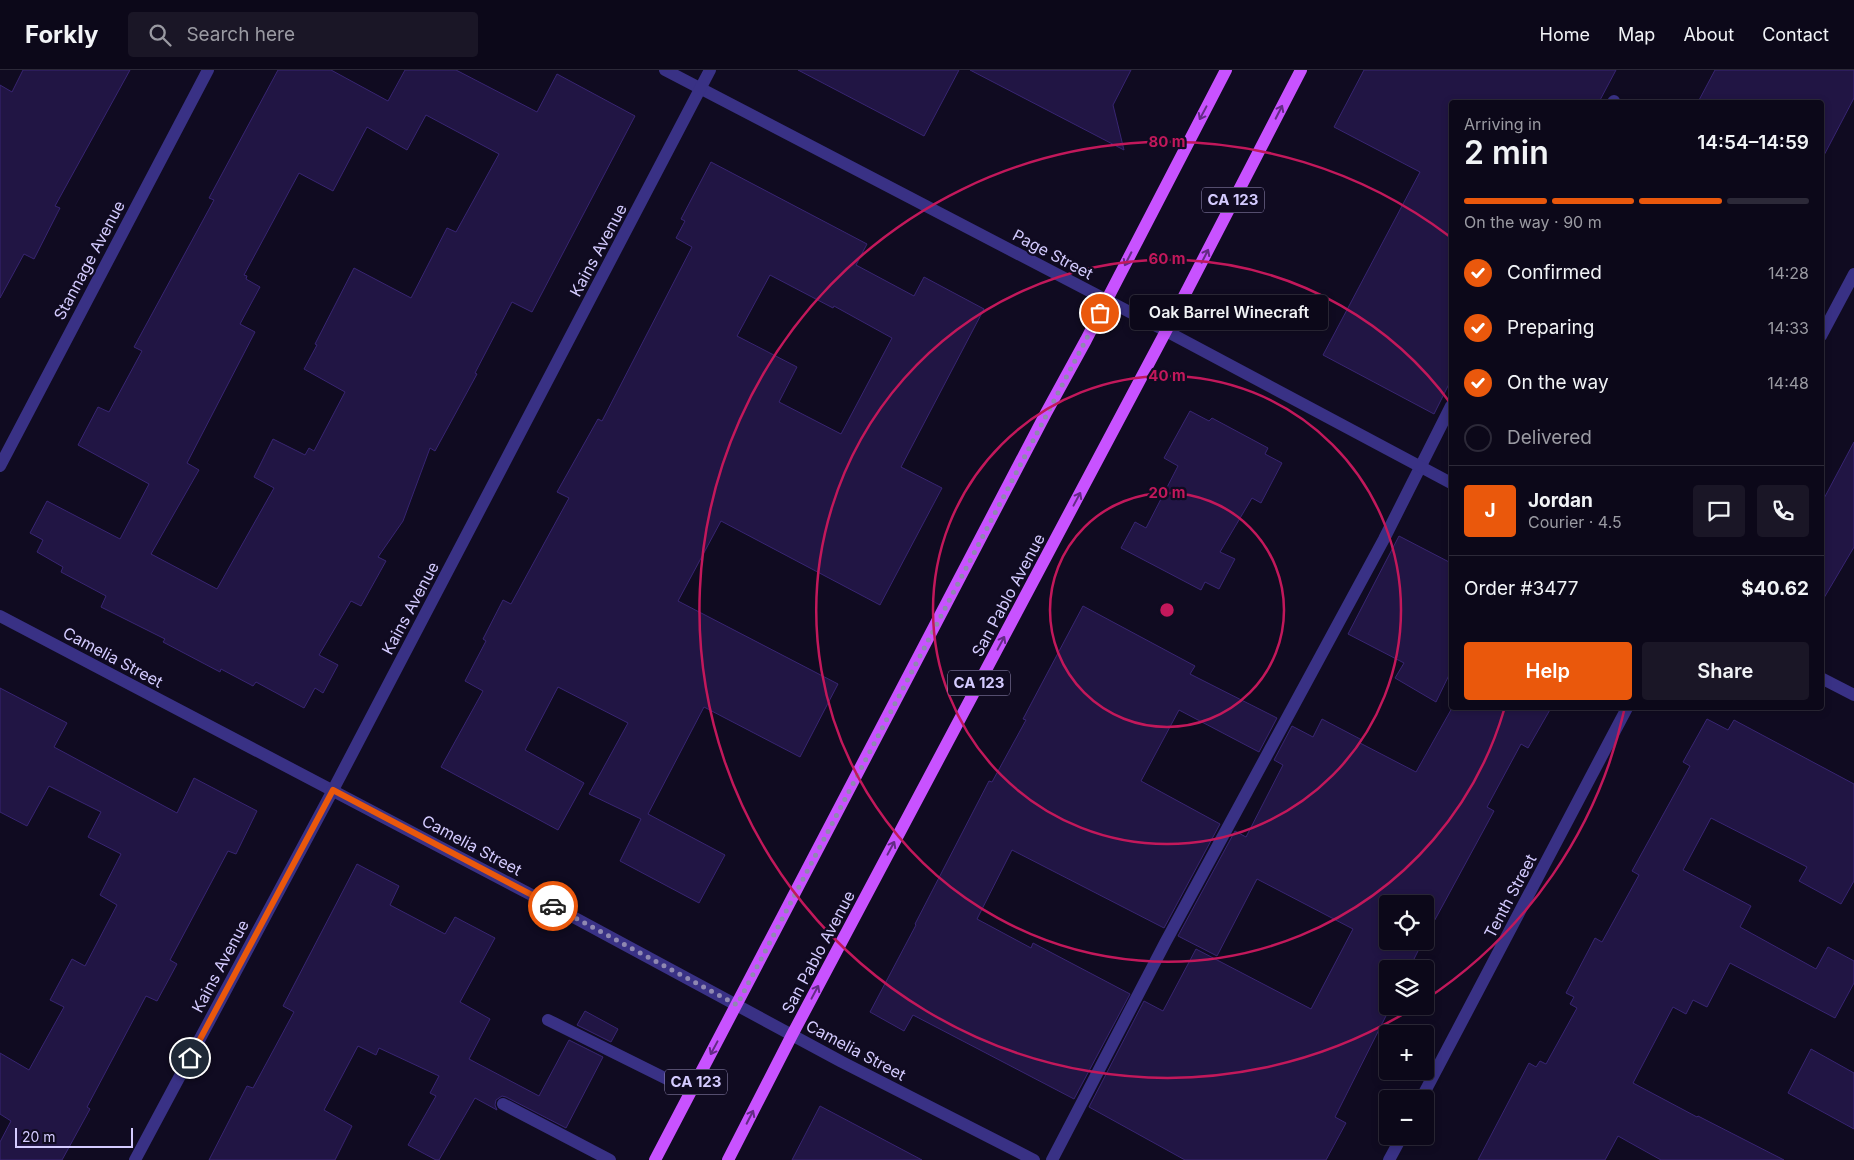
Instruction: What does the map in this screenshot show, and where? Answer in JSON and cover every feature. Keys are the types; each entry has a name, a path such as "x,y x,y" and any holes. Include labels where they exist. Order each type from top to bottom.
{"main road":[{"name":"CA 123","path":"655,1160 1226,70"},
{"name":"San Pablo Avenue","path":"728,1160 792,1034 1166,331 1301,70"}],"street":[{"name":"Stannage Avenue","path":"0,466 208,70"},
{"name":"Page Street","path":"665,70 1166,331 1449,482"},
{"name":"Kains Avenue","path":"135,1160 333,790 710,70"},
{"path":"1824,330 1854,274"},
{"path":"1052,1160 1165,943 1421,467 1449,410"},
{"name":"Camelia Street","path":"0,616 333,790 842,1062 1034,1160"},
{"path":"1824,680 1854,695"},
{"name":"Tenth Street","path":"1426,1090 1626,710"},
{"path":"548,1020 691,1091"},
{"path":"503,1104 610,1160"},
{"path":"1389,1160 1397,1145"}],"building":[{"path":"23,70 130,70 55,206 60,208 34,259 24,254 0,298 0,85 12,92"},
{"path":"278,70 331,70 388,101 405,70 456,70 537,112 557,74 635,116 532,312 512,302 475,373 477,374 435,451 430,448 403,521 378,557 386,561 361,606 351,601 319,655 338,665 323,693 315,688 304,708 256,682 253,686 221,669 220,672 163,642 165,639 101,607 106,596 61,572 63,567 37,552 43,540 30,533 47,501 120,539 149,484 78,445 98,407 109,412 142,351 134,347 214,200 209,198","holes":["426,115 499,154 456,232 447,228 411,298 354,268 304,369 345,392 314,451 309,448 305,455 273,439 254,477 274,488 217,589 151,554 199,470 187,463 255,332 240,324 260,287 246,279 247,276 244,275 299,173 333,191 367,127 407,150"]},
{"path":"798,70 959,70 924,136"},
{"path":"970,70 1131,70 1113,105 1124,150"},
{"path":"1364,70 1616,70 1600,100 1449,100 1449,384 1434,414 1323,355 1420,172 1334,127"},
{"path":"1715,70 1854,70 1854,98 1824,155 1824,100 1699,100"},
{"path":"711,162 867,244 856,265 914,296 924,277 984,309 901,467 942,488 880,605 721,521 678,601 838,684 800,757 704,707 648,814 725,855 699,903 620,861 641,819 589,794 628,723 558,687 525,750 584,783 558,830 441,767 483,691 465,681 486,641 483,639 503,600 511,604 569,498 557,492 598,419 602,421 692,247 676,238 685,221 681,219","holes":["770,275 833,308 834,306 892,338 841,434 779,402 797,367 737,336"]},
{"path":"1190,411 1209,421 1212,418 1268,448 1265,454 1282,463 1261,503 1252,498 1220,552 1235,559 1219,589 1205,582 1201,590 1121,548 1135,522 1146,528 1178,466 1164,458"},
{"path":"1854,442 1854,547 1824,598 1824,498"},
{"path":"1399,536 1449,562 1449,675 1436,702 1395,678 1404,663 1348,634"},
{"path":"1083,606 1195,666 1190,674 1277,718 1259,752 1179,710 1141,781 1220,824 1164,928 1012,850 977,919 1031,948 1033,943 1130,994 1074,1099 913,1015 904,1031 870,1012 989,781 992,782 1026,720 1023,719"},
{"path":"0,688 67,723 54,747 177,813 194,778 257,811 236,854 228,851 170,960 177,964 157,1001 146,996 87,1107 90,1109 62,1160 0,1160 0,1142 11,1121 0,1114 0,1053 29,1070 64,1007 50,1000 72,959 85,966 117,905 100,895 121,854 88,837 101,812 49,786 27,826 0,812"},
{"path":"1451,710 1550,710 1528,748 1521,744 1487,807 1494,811 1434,921 1434,895 1379,895 1379,950 1418,950 1414,960 1379,960 1379,1015 1386,1015 1381,1025 1379,1025 1379,1030 1335,1117 1346,1123 1326,1160 1185,1160 1089,1107 1144,1001 1163,1011 1196,949 1311,1009 1353,929 1257,879 1217,956 1178,936 1235,831 1246,837 1283,765 1274,760 1292,726 1313,737 1322,719 1362,740 1360,743 1416,772"},
{"path":"1707,719 1728,730 1734,720 1854,784 1854,881 1841,904 1799,881 1807,867 1711,818 1683,870 1751,906 1740,927 1816,969 1828,947 1854,961 1854,983 1835,1018 1730,963 1707,1007 1693,1000 1686,1014 1673,1007 1633,1083 1784,1160 1661,1160 1618,1136 1605,1160 1478,1160 1529,1063 1536,1067 1540,1061 1546,1064 1577,1008 1570,1004 1574,997 1566,993 1595,938 1602,942 1639,875 1632,871 1690,766 1683,762"},
{"path":"357,864 399,886 390,905 445,934 455,917 495,938 460,1002 490,1019 469,1059 539,1096 569,1040 603,1057 566,1128 506,1097 502,1096 496,1100 497,1110 475,1098 439,1160 436,1160 408,1145 436,1096 430,1093 439,1076 379,1048 376,1055 358,1046 324,1110 352,1126 335,1160 209,1160 247,1086 253,1088 294,1012 283,1006"},
{"path":"585,1011 618,1029 611,1042 577,1025"},
{"path":"1811,1049 1854,1073 1854,1129 1788,1093"},
{"path":"820,1106 922,1160 792,1160"}],"way so far":[{"path":"553,906 737,1005 826,832 1100,313"}],"place":[{"name":"Oak Barrel Winecraft","path":"1100,313"}],"route":[{"path":"190,1058 333,790 553,906"}]}
